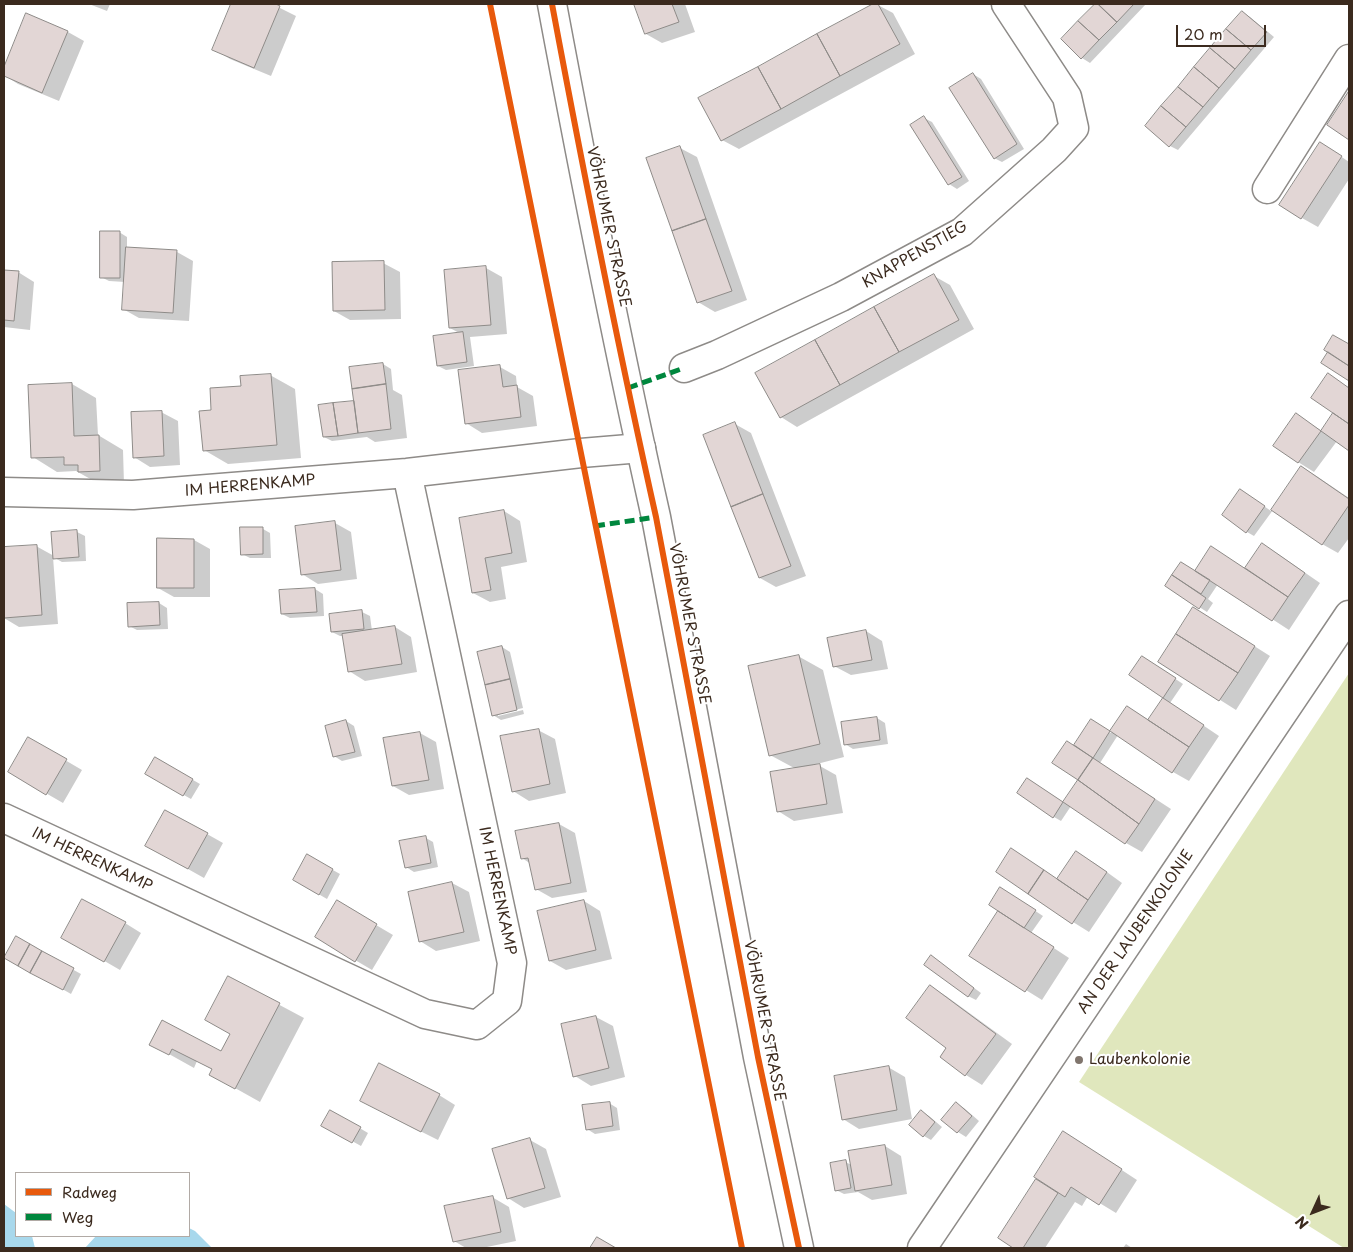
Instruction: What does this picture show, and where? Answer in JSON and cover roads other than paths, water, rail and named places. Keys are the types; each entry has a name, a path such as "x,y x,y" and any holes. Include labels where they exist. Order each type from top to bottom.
{"street":[{"name":"VÖHRUMER STRASSE","path":"552,4 579,148 640,448 656,517 758,1057 800,1248"},
{"name":"KNAPPENSTIEG","path":"684,368 717,355 841,298 962,232 1054,150 1067,136 1074,128 1067,97 1006,4"},
{"path":"1267,189 1349,59"},
{"name":"IM HERRENKAMP","path":"4,492 133,495 407,473 640,448"},
{"name":"IM HERRENKAMP","path":"4,818 425,1014 477,1024 507,1001 512,962 407,473"},
{"name":"AN DER LAUBENKOLONIE","path":"922,1248 1349,615"}],"water":[{"path":"4,1204 15,1212 15,1237 32,1237 35,1248 4,1248"},
{"path":"190,1228 212,1248 85,1248 95,1237 190,1237"}],"place":[{"name":"Laubenkolonie","path":"1079,1060"}]}
